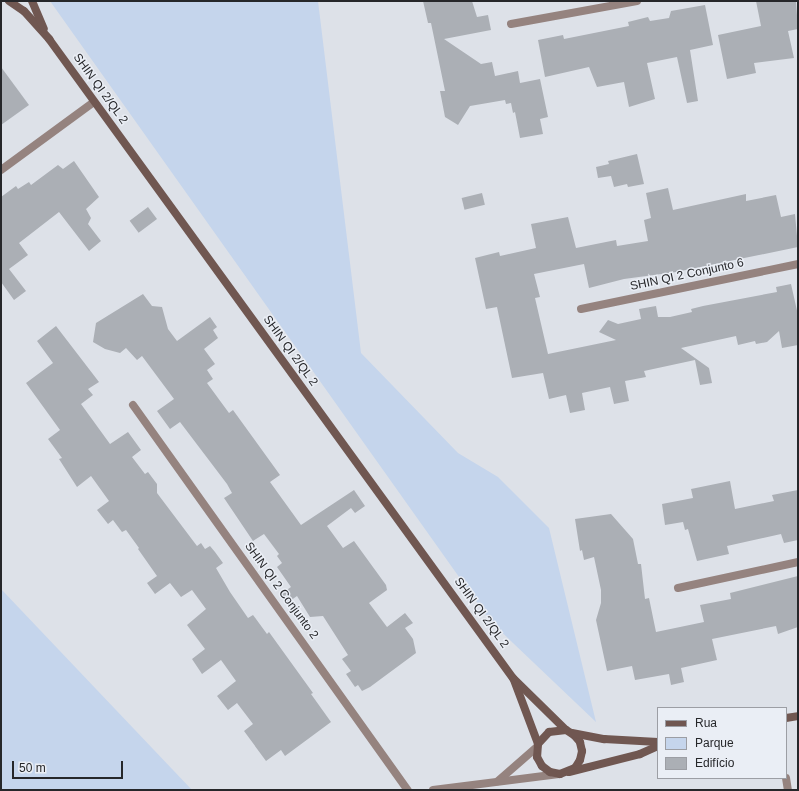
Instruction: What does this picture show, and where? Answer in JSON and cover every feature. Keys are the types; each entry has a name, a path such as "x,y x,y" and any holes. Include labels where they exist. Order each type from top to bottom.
{"street":[{"name":"SHIN QI 2/QL 2","path":"9,1 24,11 49,39 513,678 568,731"},
{"name":"SHIN QI 2/QL 2","path":"32,1 49,39"},
{"path":"511,24 637,1"},
{"path":"1,170 94,102"},
{"name":"SHIN QI 2 Conjunto 6","path":"581,309 798,264"},
{"name":"SHIN QI 2 Conjunto 2","path":"134,405 408,790"},
{"path":"678,588 798,562"},
{"name":"SHIN QI 2/QL 2","path":"513,678 538,745"},
{"path":"787,718 798,716"},
{"path":"498,780 538,745 549,732 568,731 604,739 657,742"},
{"path":"538,745 537,757 542,766 550,772 563,774 577,764 582,751 580,742 568,731"},
{"path":"433,790 475,787 498,780 563,774 614,762 657,746"},
{"path":"786,779 788,790"}],"green space":[{"path":"50,1 318,1 361,353 458,453 498,477 549,528 596,722 491,622"},
{"path":"1,589 192,790 1,790"}],"building":[{"path":"423,1 472,1 477,17 488,15 491,30 444,39 481,64 492,62 495,76 518,71 520,83 540,79 548,117 540,119 543,134 520,138 515,112 513,113 511,103 506,104 505,100 470,106 458,125 445,117 440,91 445,91 431,23 428,23"},
{"path":"756,1 796,1 798,29 788,31 794,58 754,63 756,73 727,79 718,35 761,26"},
{"path":"705,5 713,45 690,50 698,101 687,103 677,57 647,63 655,99 629,107 624,82 597,87 589,67 545,77 538,40 563,35 564,39 629,26 628,22 648,17 650,21 669,18 671,11"},
{"path":"1,67 29,105 1,125"},
{"path":"637,154 644,184 628,187 627,184 614,187 611,176 598,178 596,167 609,164 608,161"},
{"path":"74,161 99,197 86,209 91,218 88,224 101,241 89,251 59,212 19,243 28,255 9,269 26,291 14,300 1,282 1,197 16,186 18,189 29,182 31,185 58,165 63,169"},
{"path":"668,188 673,210 746,194 746,201 776,195 781,217 795,214 798,247 676,272 624,279 589,288 584,264 534,274 540,297 535,298 548,354 616,340 599,332 608,320 618,324 641,319 639,309 656,306 658,317 670,317 692,312 691,309 703,306 777,292 776,287 791,284 798,315 798,345 782,348 779,331 767,342 756,344 755,341 738,345 736,336 681,348 709,368 712,383 700,385 695,360 644,371 646,377 625,381 629,401 614,404 610,387 582,393 585,410 570,413 566,395 549,399 543,373 512,378 497,307 486,309 475,258 499,252 500,256 536,248 531,224 568,217 576,248 616,240 617,246 648,241 644,220 651,218 646,193"},
{"path":"482,193 485,205 465,210 462,198"},
{"path":"148,207 157,219 139,233 130,221"},
{"path":"143,294 152,306 162,307 168,329 177,341 210,317 217,327 213,330 218,338 204,349 215,364 207,370 213,379 207,383 229,413 233,410 280,475 270,482 301,525 354,490 365,506 355,513 351,508 327,526 343,548 354,541 386,585 387,590 369,603 387,627 405,613 413,623 405,628 413,639 416,653 370,687 362,691 358,685 355,687 346,674 351,671 342,659 348,655 323,616 310,617 297,596 287,603 281,594 291,587 277,567 282,563 277,556 279,554 264,534 253,541 224,498 232,493 227,484 180,422 170,429 157,411 174,399 142,356 137,360 126,348 120,353 105,349 93,342 96,323"},
{"path":"56,326 99,382 88,389 93,395 81,404 110,444 128,432 141,450 132,457 145,474 148,472 157,484 157,493 197,546 201,543 205,549 210,546 215,552 223,563 216,568 230,592 248,618 253,615 267,634 269,632 313,693 311,694 331,722 285,756 281,750 266,761 244,731 253,724 237,703 228,710 217,696 236,681 221,660 202,674 192,659 205,649 187,625 206,609 192,590 181,597 170,583 155,594 147,583 157,576 138,549 139,548 126,530 122,532 113,520 108,524 97,510 109,501 91,476 77,487 59,459 62,458 48,439 60,430 26,383 53,363 37,341"},
{"path":"730,481 735,509 774,501 772,495 798,490 798,540 784,543 781,534 727,546 729,554 697,561 688,529 685,530 683,522 665,525 662,504 693,498 691,489"},
{"path":"611,514 633,539 638,564 641,564 645,599 649,598 656,632 704,622 700,605 731,599 730,593 798,576 798,627 778,634 776,626 712,639 717,660 681,668 684,682 671,685 669,674 635,680 632,666 607,671 596,620 601,603 601,590 594,557 584,560 582,550 580,551 575,519"}]}
